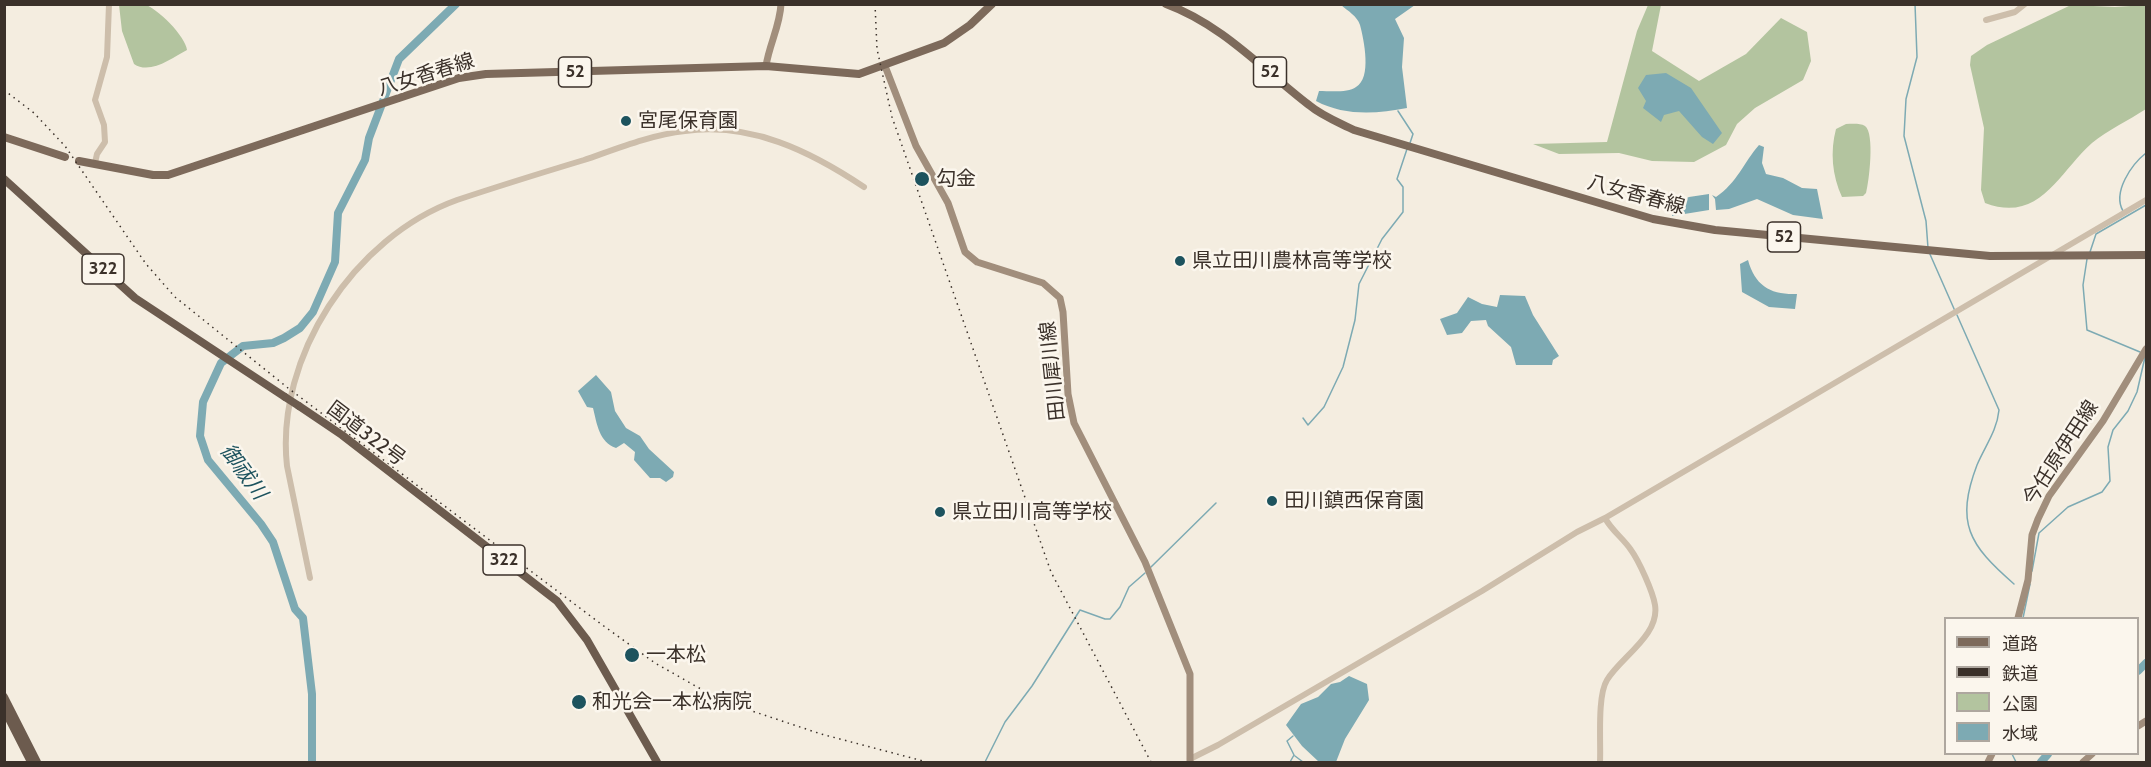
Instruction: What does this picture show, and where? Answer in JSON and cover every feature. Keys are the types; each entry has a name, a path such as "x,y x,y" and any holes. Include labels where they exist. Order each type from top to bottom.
{"highway":[{"name":"国道322号","path":"4,179 135,298 342,435 557,601 587,640 657,762"},
{"path":"4,697 37,762"},
{"path":"4,709 31,762"}],"main road":[{"path":"766,66 769,46 779,21 781,4"},
{"name":"八女香春線","path":"79,161 168,176 459,78 486,74 766,66 853,75 885,66 944,43 970,25 992,4"},
{"name":"八女香春線","path":"1166,4 1195,16 1217,29 1323,115 1354,130 1662,221 1715,230 1958,254 2146,255"},
{"name":"田川犀川線","path":"885,66 916,146 945,197 965,252 977,262 1043,283 1060,298 1064,312 1068,394 1074,423 1145,562 1190,674 1190,761"},
{"path":"4,137 65,157"},
{"name":"今任原伊田線","path":"2018,617 2028,580 2032,536 2037,519 2049,496 2103,421 2146,349"}],"street":[{"path":"95,163 97,154 105,142 104,125 95,100 107,57 109,4"},
{"path":"1986,20 2015,12 2025,4"},
{"path":"310,578 287,466 285,448 288,407 307,350 343,286 381,244 405,225 431,209 457,200 649,139 684,131 733,131 778,140 831,165 864,187"},
{"path":"1190,761 2146,200"},
{"path":"1600,762 1605,683 1644,637 1655,615 1655,604 1632,551 1609,527 1605,518"}],"green space":[{"path":"119,5 149,6 163,16 176,31 187,50 154,67 140,67 134,64 122,31"},
{"path":"1648,5 1661,5 1652,51 1699,81 1746,54 1781,18 1807,32 1811,61 1803,80 1755,108 1737,124 1726,145 1694,162 1652,161 1619,153 1559,154 1533,144 1607,142 1637,31"},
{"path":"2071,5 2115,7 2146,5 2146,109 2092,143 2047,192 2034,201 2020,207 2004,208 1985,203 1981,190 1984,128 1970,65 1971,56 1987,45"},
{"path":"1846,124 1865,126 1870,138 1869,179 1866,193 1863,196 1842,197 1836,181 1833,163 1834,137 1836,129"}],"water":[{"path":"1341,5 1415,5 1395,19 1404,38 1402,67 1407,108 1384,112 1360,112 1338,109 1316,101 1319,91 1353,89 1364,76 1366,58 1360,25 1355,16"},
{"path":"1666,73 1691,88 1722,133 1713,144 1702,137 1679,111 1664,115 1661,122 1643,108 1646,101 1638,88 1646,75"},
{"path":"1759,145 1764,147 1762,163 1766,174 1783,178 1802,188 1817,189 1823,219 1793,215 1757,199 1729,209 1716,210 1715,199 1712,195 1716,197 1735,179"},
{"path":"1709,194 1709,210 1672,216 1673,204 1689,197"},
{"path":"1748,260 1755,276 1765,287 1779,293 1797,294 1795,309 1769,307 1742,292 1740,264"},
{"path":"1500,295 1525,296 1533,315 1559,356 1553,360 1552,365 1516,365 1511,347 1488,326 1486,320 1471,321 1462,333 1447,335 1440,319 1457,313 1468,297 1482,304 1497,307"},
{"path":"596,375 611,392 615,411 626,428 640,436 649,449 674,472 673,477 666,482 660,478 650,478 634,460 635,452 624,443 616,448 602,437 593,408 587,407 578,391"},
{"path":"1349,676 1367,684 1369,700 1345,739 1336,762 1319,762 1302,746 1286,725 1301,704 1318,697 1331,684 1340,682"}],"waterway":[{"name":"御祓川","path":"312,762 312,694 303,618 295,609 273,542 208,460 200,436 203,402 221,363 243,346 273,343 284,338 300,328 313,312 335,262 338,213 365,160 369,138 399,59 456,4"},
{"path":"1915,4 1917,57 1906,99 1904,136 1926,221 1928,248"},
{"path":"1398,111 1413,134 1410,143"},
{"path":"1303,418 1308,425 1324,407 1343,367 1355,320 1359,284 1382,239 1403,212 1403,187 1397,179 1407,149"},
{"path":"2123,211 2120,195 2125,179 2146,153"},
{"path":"2090,252 2096,234 2146,205"},
{"path":"1929,252 1955,311"},
{"path":"2087,259 2083,285 2087,330 2140,352"},
{"path":"1957,315 1999,410 1993,432 1970,485 1967,518 1970,532 1977,545 2014,584"},
{"path":"2032,571 2039,533 2068,507 2102,492 2110,481 2108,447 2113,430 2128,411 2137,392 2145,357"},
{"path":"1151,567 1216,503"},
{"path":"985,762 1005,722 1032,686 1080,610 1110,619 1120,607 1129,587 1145,573"},
{"path":"2023,617 2030,584"},
{"path":"2139,670 2146,663"},
{"path":"1290,762 1294,755 1287,741 1293,736"},
{"path":"2012,755 2016,762"},
{"path":"2041,762 2047,755"},
{"path":"1295,756 1303,762"}],"railway":[{"path":"875,4 877,49 892,117 1051,572 1151,762"},
{"path":"4,90 34,113 65,146 146,264 175,297 288,388 601,624 655,663 722,701 821,734 927,762"}],"place":[{"name":"宮尾保育園","path":"626,121"},
{"name":"勾金","path":"922,179"},
{"name":"県立田川農林高等学校","path":"1180,261"},
{"name":"田川鎮西保育園","path":"1272,501"},
{"name":"県立田川高等学校","path":"940,512"},
{"name":"一本松","path":"632,655"},
{"name":"和光会一本松病院","path":"579,702"}]}
